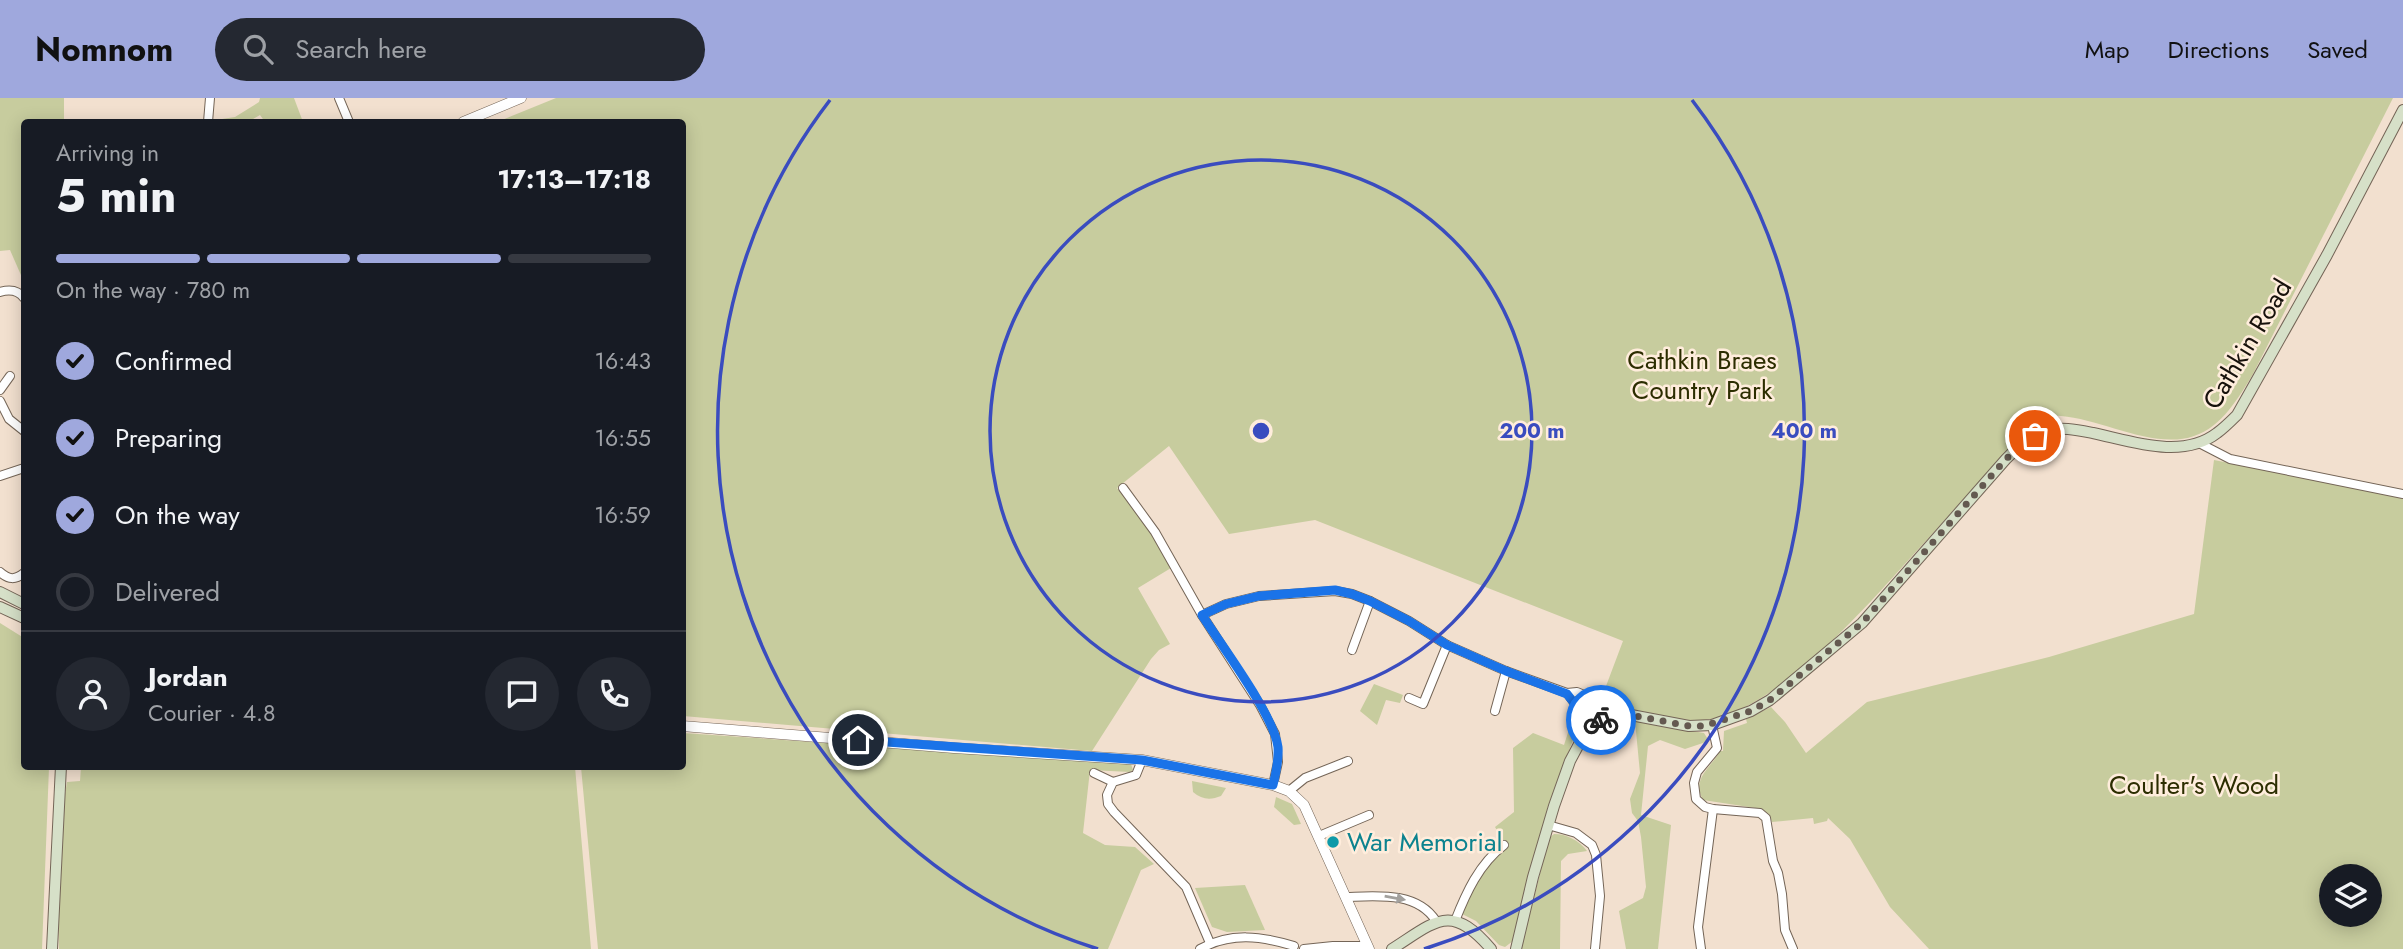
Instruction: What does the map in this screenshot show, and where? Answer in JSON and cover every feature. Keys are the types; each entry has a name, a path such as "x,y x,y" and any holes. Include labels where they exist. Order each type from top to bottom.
{"main road":[{"name":"Cathkin Road","path":"1592,726 1604,719 1631,715 1689,726 1712,725 1751,711 1770,700 1862,623 2006,459 2023,443 2046,430 2072,429 2173,447 2199,443 2217,434 2237,415 2327,255 2403,110"},
{"path":"0,592 21,602"},
{"path":"0,607 21,617"},
{"path":"1516,949 1548,825 1580,738 1592,726"},
{"path":"52,949 61,770"},
{"path":"1392,949 1436,922 1455,922 1474,930 1491,949"}],"street":[{"path":"208,119 210,98"},
{"path":"339,98 348,119"},
{"path":"470,119 521,98"},
{"path":"0,292 12,290 21,294"},
{"path":"0,390 10,376"},
{"path":"0,401 9,419 21,429"},
{"path":"2199,443 2230,459 2403,494"},
{"path":"0,476 21,469"},
{"path":"1123,488 1155,532 1275,734 1278,762 1273,785"},
{"path":"0,572 13,579 21,575"},
{"path":"1202,615 1226,604 1259,596 1335,590 1370,601 1447,645 1567,694 1592,726"},
{"path":"1352,650 1370,601"},
{"path":"1409,698 1423,704 1447,645"},
{"path":"1495,711 1506,671"},
{"path":"1567,694 1577,692 1594,699"},
{"path":"1712,725 1717,748 1697,772 1694,783 1696,799 1713,809 1760,813 1766,818 1782,894 1785,930 1793,949"},
{"path":"686,726 1142,760 1273,785 1289,791 1304,805 1368,948 1304,949"},
{"path":"1094,773 1113,782 1136,775 1142,760"},
{"path":"1289,791 1305,778 1348,761"},
{"path":"1113,782 1107,795 1108,804 1186,887 1210,943"},
{"path":"1701,949 1698,927 1713,809"},
{"path":"1319,836 1369,815"},
{"path":"1548,825 1576,833 1592,845 1596,855 1600,896 1595,949"},
{"path":"1455,922 1474,879 1493,853 1504,845"},
{"path":"1346,897 1389,896 1403,899 1421,906 1436,922"},
{"path":"1200,949 1210,943 1243,937 1273,945 1294,946"}],"green space":[{"path":"0,98 64,98 64,119 21,119 21,275 10,250 0,251"},
{"path":"260,98 294,98 302,119 263,119 260,115 253,119 222,119 235,117 259,102"},
{"name":"Cathkin Braes Country Park","path":"556,98 2393,98 2253,374 2236,401 2213,426 2194,436 2162,439 2145,437 2077,418 2039,417 1827,646 1768,694 1739,710 1701,720 1633,710 1602,714 1591,712 1577,698 1600,702 1623,641 1315,520 1229,534 1169,446 1117,488 1147,525 1171,568 1138,588 1170,644 1159,650 1151,659 1092,751 686,716 686,119 504,119"},
{"name":"Coulter's Wood","path":"2214,460 2403,497 2403,949 1929,949 1890,907 1850,839 1828,818 1827,821 1814,824 1813,818 1772,822 1769,814 1762,809 1703,800 1699,785 1720,751 1723,751 1724,731 1747,723 1746,719 1771,707 1806,753 1867,702 2049,657 2194,614"},
{"path":"0,623 21,636 21,770 49,770 42,949 0,949"},
{"path":"1374,684 1403,695 1400,703 1386,700 1377,725 1360,711"},
{"path":"1574,714 1579,722 1578,727 1548,806 1513,941 1505,947 1499,945 1476,921 1462,914 1480,877 1506,845 1495,827 1514,812 1513,748 1533,733 1564,745"},
{"path":"1635,721 1704,733 1709,741 1685,749 1660,740 1648,746 1641,815 1671,825 1658,949 1626,949 1619,911 1643,898 1646,887 1641,837 1630,799 1640,773"},
{"path":"686,733 1131,764 1133,770 1130,772 1090,770 1083,833 1105,845 1135,847 1154,864 1141,870 1108,949 598,949 581,770 686,770"},
{"path":"81,770 575,770 591,949 59,949 58,915 65,794 67,782 80,781"},
{"path":"1192,781 1226,788 1221,796 1203,798 1193,792"},
{"path":"1276,797 1292,804 1301,824 1294,825 1274,807"},
{"path":"1554,834 1572,838 1587,851 1568,854 1561,861 1560,949 1521,949 1549,838"},
{"path":"1245,885 1265,930 1227,932 1212,927 1195,888"}],"way so far":[{"path":"1601,720 1631,715 1689,726 1704,726 1751,711 1770,700 1862,623 2006,459 2035,436"}],"place":[{"name":"War Memorial","path":"1333,842"}],"route":[{"path":"858,740 1142,760 1273,785 1278,762 1275,734 1260,705 1202,615 1226,604 1259,596 1335,590 1370,601 1447,645 1567,694 1592,726 1601,720"}]}
